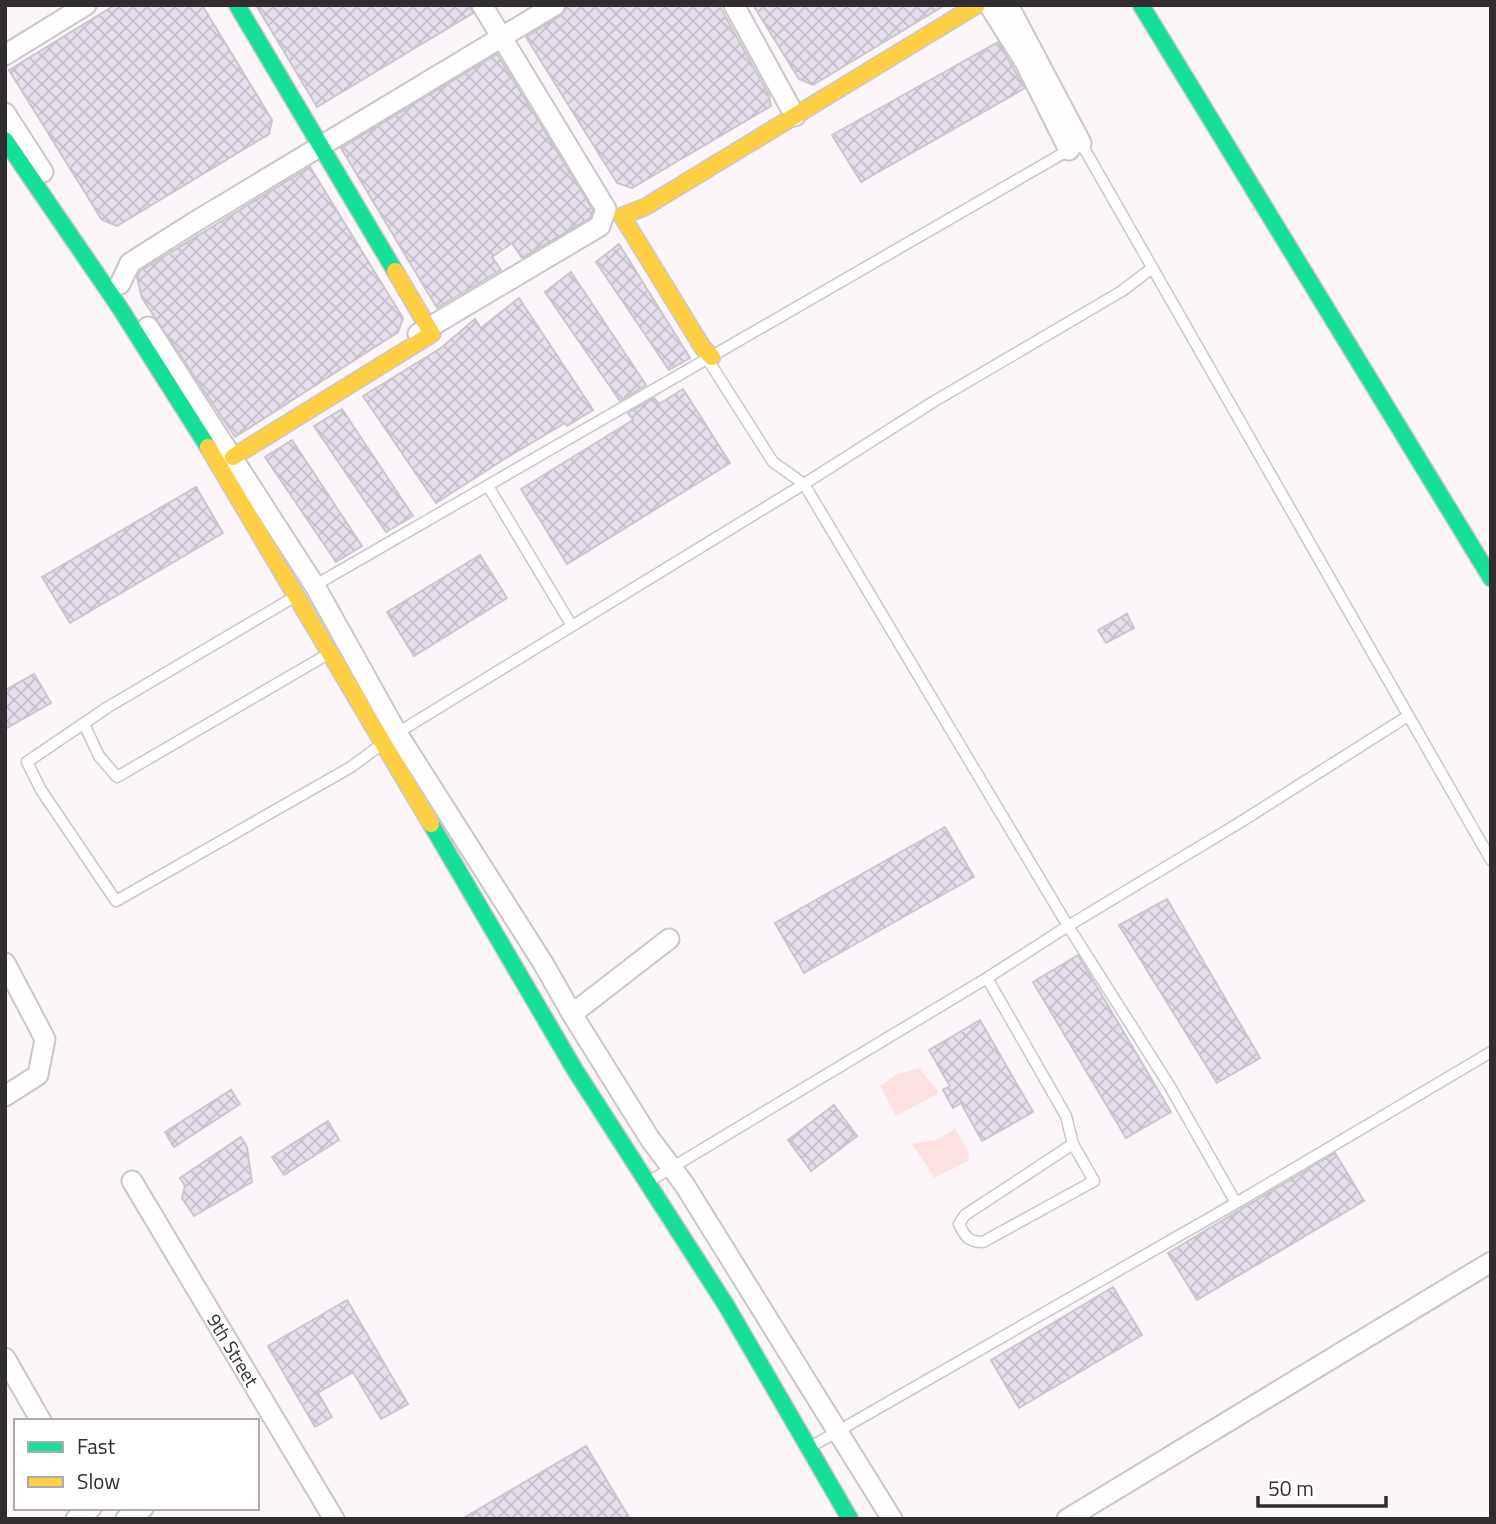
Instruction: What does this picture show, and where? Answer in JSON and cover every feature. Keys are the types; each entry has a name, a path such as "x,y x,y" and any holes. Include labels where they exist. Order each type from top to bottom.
{"street":[{"path":"5,42 67,5"},
{"path":"5,55 86,5"},
{"path":"224,5 314,146"},
{"path":"237,5 414,323 425,332"},
{"path":"482,5 504,31"},
{"path":"495,5 516,57 606,209 707,360"},
{"path":"504,31 537,5"},
{"path":"102,269 314,146 504,31 555,5"},
{"path":"734,5 799,110"},
{"path":"742,5 799,110"},
{"path":"799,110 964,5"},
{"path":"231,454 614,218 977,5"},
{"path":"989,5 1075,146"},
{"path":"1008,5 1075,146"},
{"path":"1141,5 1491,578"},
{"path":"5,113 102,269 297,595 339,648 575,1070 726,1305 850,1519"},
{"path":"5,140 102,269 120,284 316,586 339,648"},
{"path":"120,284 130,263 314,146"},
{"path":"390,738 543,963 650,1139 672,1167 892,1519"},
{"path":"572,1014 669,939"},
{"path":"5,963 45,1039 38,1075 5,1096"},
{"name":"9th Street","path":"132,1181 334,1519"},
{"path":"1067,1519 1491,1262"},
{"path":"5,1358 40,1419"}],"lane":[{"path":"1152,268 1122,291 933,402 390,738 351,767 116,901 41,790 27,762 84,724 297,595 1075,146 1152,268 1491,860"},
{"path":"707,360 773,462 804,484 1068,926 1170,1085 1237,1203"},
{"path":"488,486 572,626"},
{"path":"84,724 99,755 117,777 339,648"},
{"path":"648,1182 1239,824 1408,716"},
{"path":"987,978 1066,1116 1073,1144 1094,1181 983,1242 973,1242 964,1236 959,1224 965,1215 1073,1144"},
{"path":"808,1448 1237,1203 1491,1052"}],"shaded area":[{"path":"919,1068 939,1093 896,1116 880,1086 897,1074"},
{"path":"955,1129 968,1151 969,1160 935,1178 912,1144 936,1140"}],"building":[{"path":"115,5 202,5 272,120 269,134 117,226 102,220 9,70"},
{"path":"256,5 470,5 473,13 317,107"},
{"path":"569,5 719,5 769,95 771,106 632,188 617,183 526,37 561,15"},
{"path":"753,5 945,5 813,85 799,79"},
{"path":"998,42 1025,88 861,182 832,135"},
{"path":"497,54 593,210 590,218 522,258 512,243 492,257 501,270 437,308 341,148"},
{"path":"310,167 403,318 398,332 235,437 142,298 137,277 140,271"},
{"path":"619,244 690,358 669,370 596,262"},
{"path":"571,272 646,385 620,401 545,292"},
{"path":"519,298 593,410 567,426 565,423 436,503 363,396 441,348 475,319 481,328"},
{"path":"683,389 730,463 567,564 521,489 633,420 628,413 654,398 659,404"},
{"path":"342,409 413,516 386,532 314,426"},
{"path":"292,440 362,546 336,562 265,457"},
{"path":"196,487 223,533 70,623 42,577"},
{"path":"480,555 507,598 414,656 387,612"},
{"path":"1127,614 1134,628 1106,643 1098,630"},
{"path":"34,674 51,703 5,729 5,690"},
{"path":"945,827 974,877 804,973 775,923"},
{"path":"1167,899 1260,1058 1217,1083 1119,925"},
{"path":"1078,955 1171,1112 1126,1138 1033,982"},
{"path":"980,1020 1033,1112 982,1141 961,1103 953,1108 943,1090 950,1086 929,1050"},
{"path":"231,1090 240,1104 174,1147 165,1132"},
{"path":"834,1105 857,1136 811,1171 788,1140"},
{"path":"328,1121 339,1140 284,1175 272,1157"},
{"path":"241,1137 247,1147 252,1182 194,1216 182,1198 185,1186 180,1178"},
{"path":"1335,1153 1364,1201 1197,1300 1168,1253"},
{"path":"1113,1287 1142,1335 1019,1408 991,1360"},
{"path":"347,1300 408,1404 381,1419 353,1372 318,1393 332,1417 315,1427 268,1346"},
{"path":"586,1446 630,1519 462,1519"}],"traffic: fast":[{"path":"237,5 395,271"},
{"path":"1141,5 1491,578"},
{"path":"5,140 118,305 208,447"},
{"path":"431,824 575,1070 726,1305 850,1519"}],"traffic: slow":[{"path":"712,357 703,348 622,216 645,207 977,5"},
{"path":"233,457 432,334 395,271"},
{"path":"208,447 431,824"}]}
